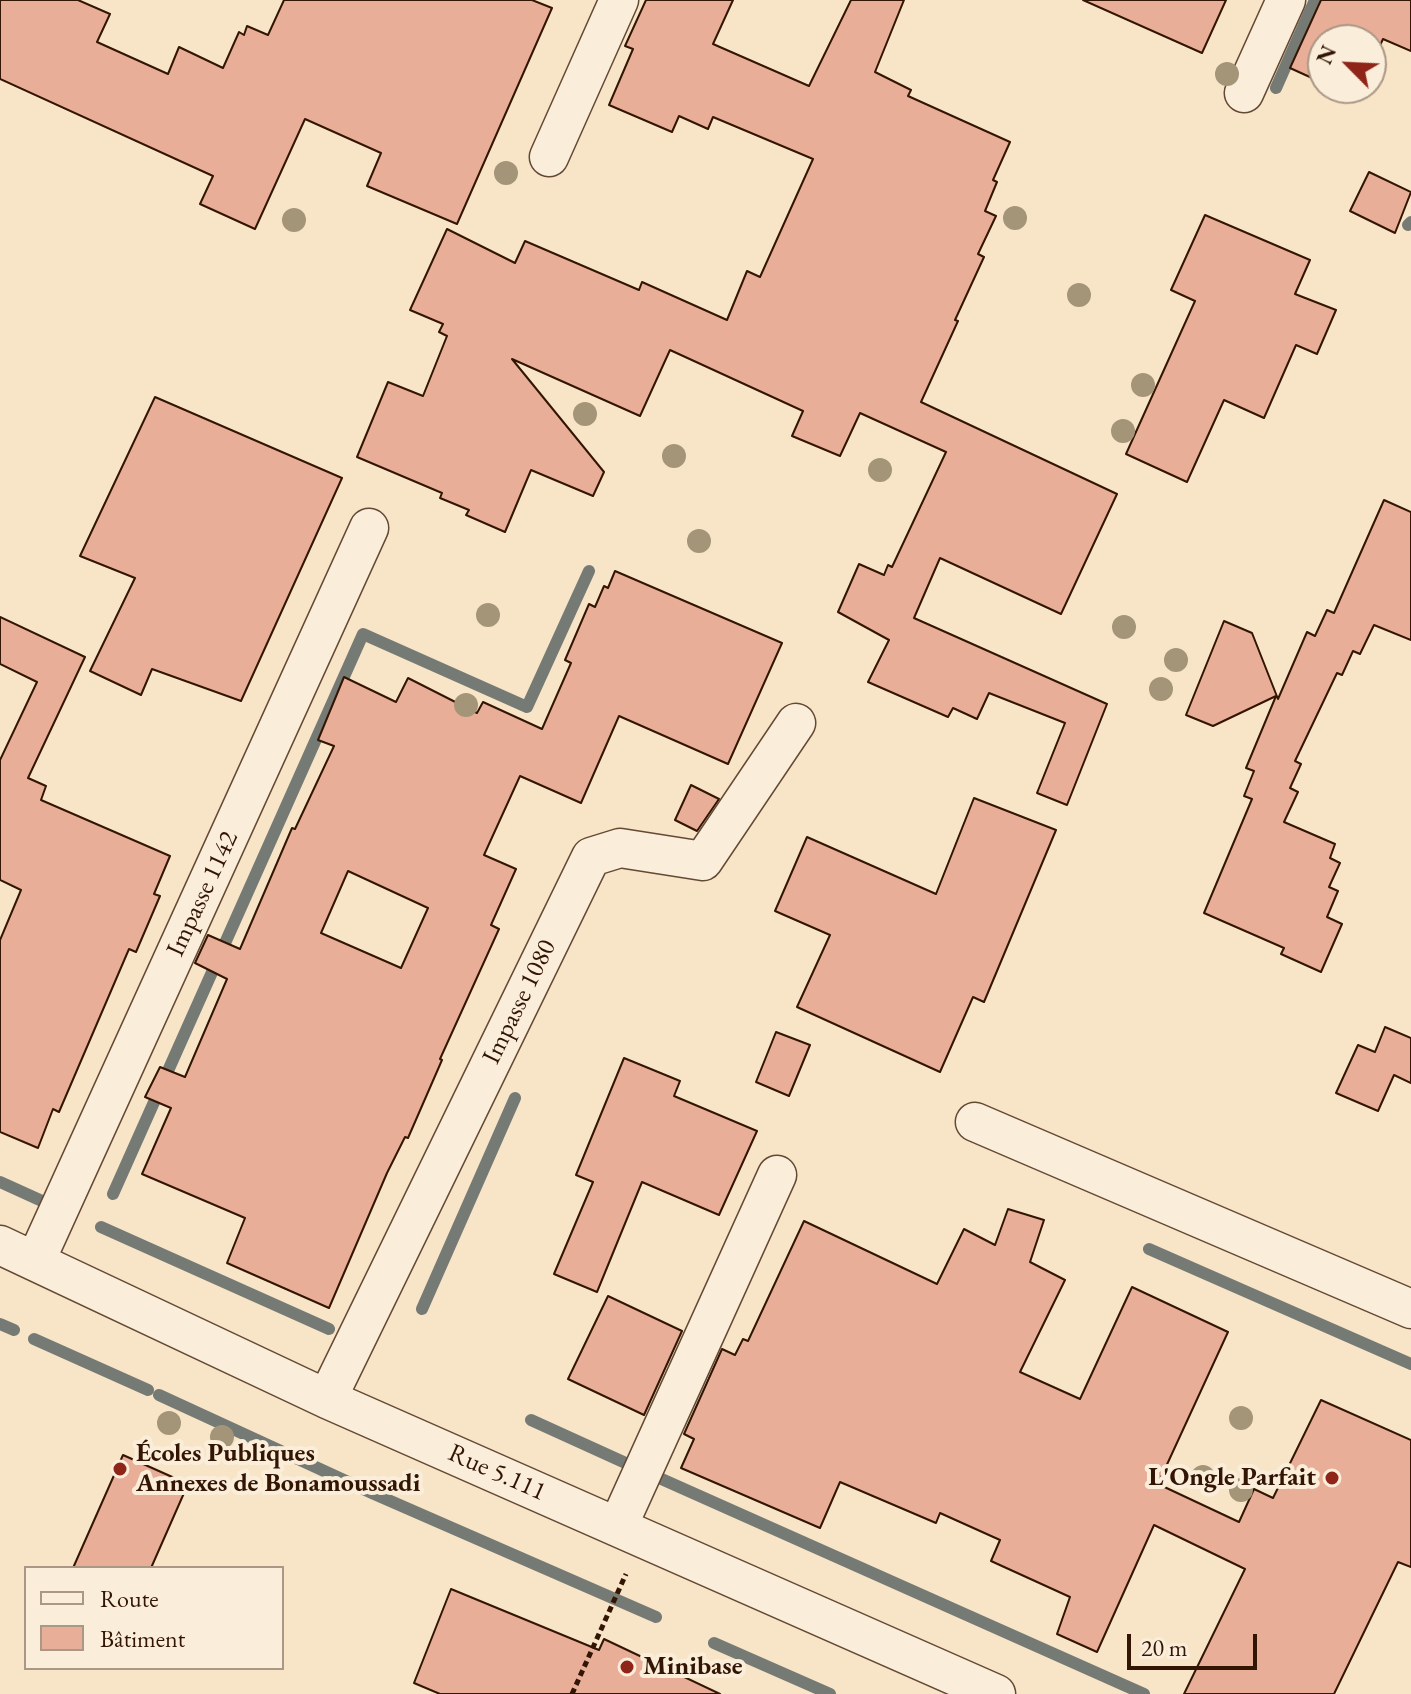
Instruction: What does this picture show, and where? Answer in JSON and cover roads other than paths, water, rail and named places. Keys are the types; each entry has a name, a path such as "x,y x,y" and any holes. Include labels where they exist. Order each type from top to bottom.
{"street":[{"path":"549,157 619,0"},
{"path":"1244,93 1286,0"},
{"name":"Impasse 1142","path":"36,1260 369,528"},
{"name":"Impasse 1080","path":"327,1399 591,857 620,848 703,861 796,723"},
{"path":"975,1122 1411,1309"},
{"path":"631,1532 777,1175"},
{"name":"Rue 5.111","path":"0,1245 327,1399 996,1694"}],"waterway":[{"path":"1276,88 1315,0"},
{"path":"1408,225 1411,222"},
{"path":"113,1194 363,634 527,707 589,571"},
{"path":"422,1309 515,1098"},
{"path":"0,1182 42,1201"},
{"path":"101,1227 329,1329"},
{"path":"1149,1249 1411,1364"},
{"path":"0,1324 14,1330"},
{"path":"34,1339 148,1390"},
{"path":"159,1395 372,1493 656,1617"},
{"path":"531,1420 641,1470"},
{"path":"657,1477 1144,1694"},
{"path":"714,1643 830,1694"}],"place":[{"name":"Écoles Publiques Annexes de Bonamoussadi","path":"120,1469"},
{"name":"L'Ongle Parfait","path":"1332,1478"},
{"name":"Minibase","path":"627,1667"}]}
